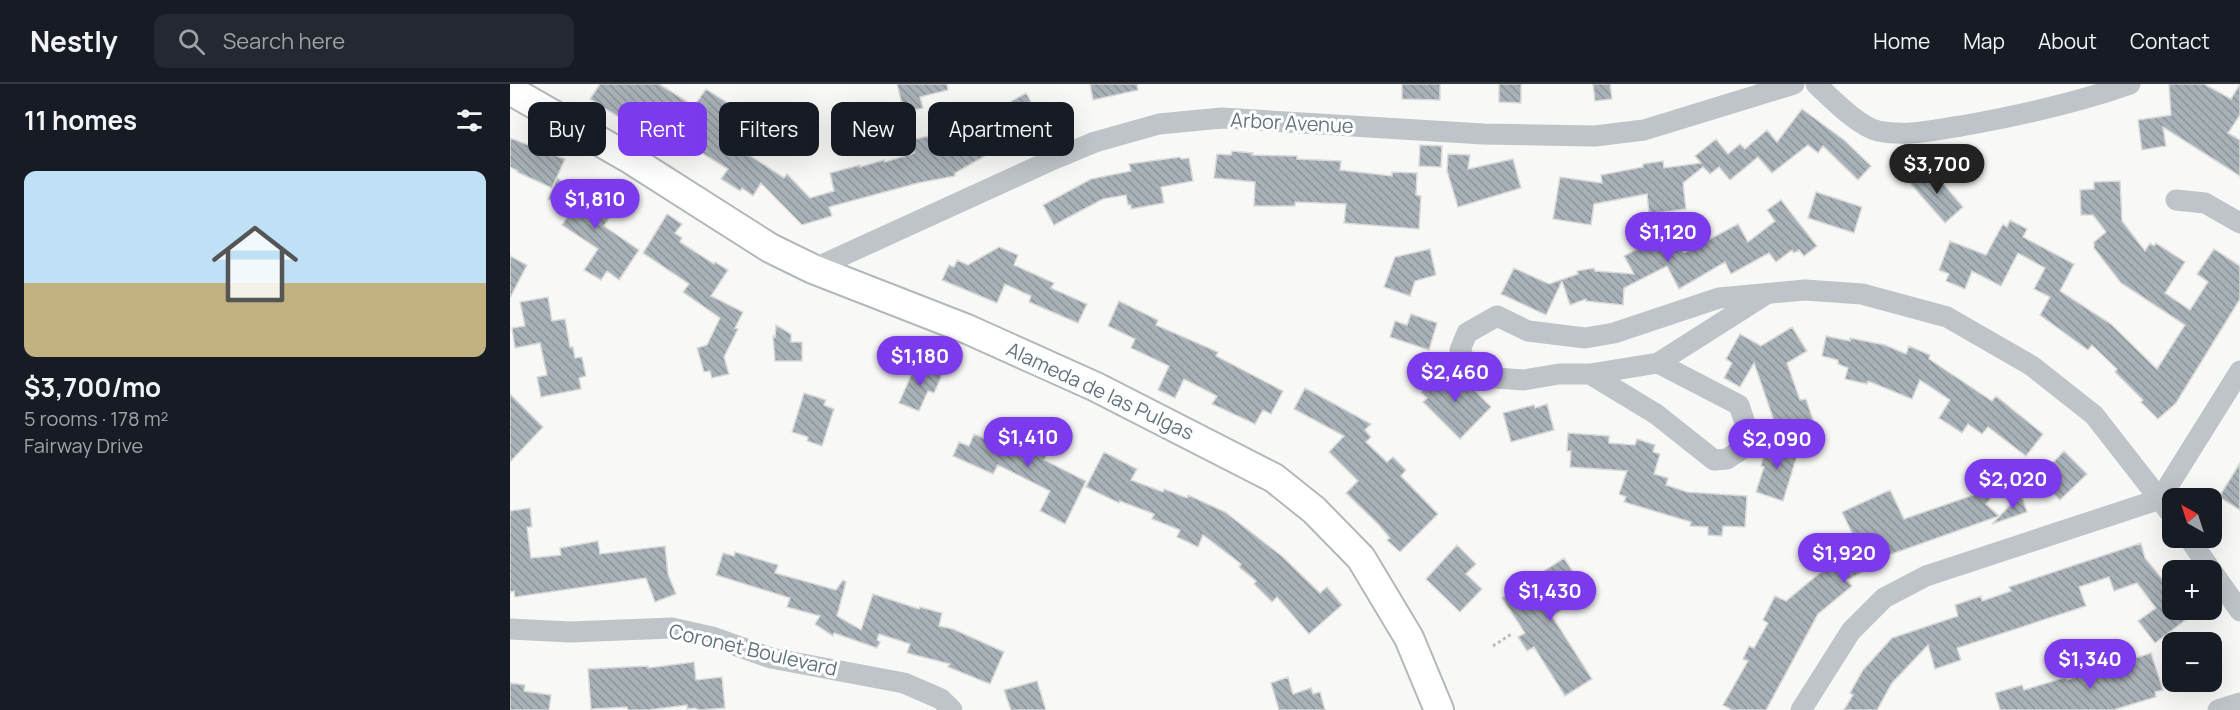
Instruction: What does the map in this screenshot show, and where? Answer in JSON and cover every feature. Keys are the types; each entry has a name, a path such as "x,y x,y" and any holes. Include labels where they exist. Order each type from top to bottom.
{"main road":[{"name":"Alameda de las Pulgas","path":"516,90 770,248 813,269 967,329 1053,368 1203,440 1274,478 1314,510 1361,558 1409,638 1438,710"}],"street":[{"name":"Arbor Avenue","path":"813,269 1054,159 1095,142 1159,124 1222,118 1484,134 1595,136 1644,130 1794,84"},
{"path":"1816,84 1846,112 1876,130 1913,134 1994,120 2105,93 2130,84"},
{"path":"2176,200 2205,203 2240,224"},
{"path":"1765,295 1658,363 1590,374 1559,374 1524,380 1496,378 1467,364 1460,350 1467,333 1497,316 1528,331 1586,338 1614,333 1719,298 1805,290 1862,294 1947,317 2032,366 2094,416 2162,502"},
{"path":"1590,374 1656,414 1714,460 1727,459 1745,447 1748,432 1739,405 1658,363"},
{"path":"2176,488 2240,371"},
{"path":"1801,710 1851,631 1884,598 1926,576 2162,508"},
{"path":"2222,586 2240,611"},
{"name":"Coronet Boulevard","path":"510,629 570,632 672,628 712,638 771,658 904,683 941,699 952,710"},
{"path":"2218,710 2240,703"}],"path":[{"path":"1493,646 1513,633"}],"building":[{"path":"600,84 659,84 688,102 618,102 618,116 606,109 606,102 595,102 590,99"},
{"path":"897,84 947,84 948,90 920,97 923,108 916,109 916,102 902,102"},
{"path":"1090,84 1137,84 1138,90 1093,100"},
{"path":"1402,84 1440,84 1440,100 1402,99"},
{"path":"1499,84 1521,84 1521,103 1499,102"},
{"path":"1593,84 1610,84 1612,99 1595,101"},
{"path":"2169,84 2204,84 2231,99 2240,84 2240,115 2228,133 2240,140 2240,176 2163,127 2166,146 2142,150 2138,120 2171,115"},
{"path":"706,89 726,102 719,102 719,156 751,156 784,178 787,174 810,198 834,191 830,173 884,160 885,162 904,156 916,156 916,139 928,136 928,156 985,156 955,173 955,176 918,183 829,207 832,216 802,225 761,183 753,196 742,188 740,191 721,179 728,169 707,156 707,102 697,102"},
{"path":"1026,93 1031,102 1010,102"},
{"path":"1802,109 1844,140 1871,166 1858,180 1823,146 1818,153 1808,145 1772,173 1758,157 1730,180 1719,167 1710,174 1703,167 1683,183 1686,209 1649,214 1647,194 1594,204 1591,225 1553,219 1560,177 1602,183 1601,175 1643,167 1643,164 1663,161 1664,168 1701,163 1695,156 1716,139 1728,154 1740,144 1745,149 1767,130 1777,142"},
{"path":"510,138 528,145 528,156 557,156 565,159 552,188 510,167"},
{"path":"1420,145 1442,146 1441,167 1419,166"},
{"path":"1232,151 1253,153 1252,155 1297,156 1297,159 1341,161 1340,170 1392,176 1392,172 1417,173 1416,195 1421,196 1419,229 1344,223 1346,204 1295,202 1295,206 1254,206 1255,182 1214,178 1217,154 1231,155"},
{"path":"1448,154 1470,155 1468,169 1513,159 1521,188 1458,207 1447,171"},
{"path":"1180,157 1181,159 1189,158 1193,181 1161,187 1164,203 1131,209 1126,195 1103,199 1054,225 1043,205 1091,179 1131,171 1129,164"},
{"path":"1926,169 1930,174 1933,172 1963,207 1945,223 1910,183"},
{"path":"557,178 591,200 596,192 617,206 604,226 639,250 619,280 607,271 601,280 584,270 598,249 562,225 572,209 548,199"},
{"path":"2120,181 2122,221 2145,251 2150,243 2154,246 2156,243 2185,262 2165,293 2190,310 2208,282 2197,274 2214,249 2240,266 2240,299 2176,403 2158,419 2115,372 2117,369 2092,345 2088,350 2040,315 2050,297 2034,289 2045,268 2018,253 2001,286 1972,271 1965,289 1946,281 1949,274 1939,270 1950,241 1986,255 2003,224 2007,227 2010,220 2027,229 2023,237 2074,264 2060,291 2111,324 2157,369 2185,325 2121,283 2094,248 2094,242 2106,232 2093,215 2081,215 2080,190 2094,189 2094,182"},
{"path":"1816,192 1862,207 1854,233 1808,218"},
{"path":"1781,200 1817,246 1804,256 1799,250 1794,253 1792,250 1776,262 1769,253 1731,274 1725,262 1679,289 1667,266 1624,288 1623,305 1586,301 1586,299 1570,305 1562,281 1546,315 1501,294 1514,268 1549,284 1578,274 1577,271 1594,268 1595,271 1634,274 1624,256 1673,233 1684,253 1738,224 1748,242 1775,221 1767,210"},
{"path":"667,214 682,224 675,233 682,238 680,242 714,264 715,262 728,270 711,296 743,312 735,328 738,329 724,357 729,374 712,378 710,371 704,372 697,348 707,345 720,318 683,292 689,284 643,253"},
{"path":"999,247 1018,255 1014,265 1054,283 1051,288 1087,304 1078,323 1029,302 1031,296 1005,284 997,303 942,280 949,265 954,267 957,260 968,265"},
{"path":"1430,249 1436,275 1415,281 1410,296 1384,287 1395,257"},
{"path":"510,256 527,265 510,298"},
{"path":"548,297 552,321 565,319 570,347 573,347 575,358 582,357 586,376 579,378 581,389 541,397 537,377 547,375 540,343 515,348 512,328 525,326 520,302"},
{"path":"1119,301 1158,320 1156,325 1218,352 1216,356 1283,391 1271,414 1263,410 1255,424 1212,404 1217,396 1184,379 1175,398 1158,390 1169,366 1131,348 1135,339 1108,326"},
{"path":"1411,314 1437,323 1429,350 1390,337 1395,321 1407,325"},
{"path":"776,325 791,334 791,342 802,342 802,361 775,361 773,336 775,337"},
{"path":"1792,327 1807,351 1787,363 1800,400 1806,399 1814,423 1809,425 1810,427 1780,438 1754,363 1740,387 1724,378 1732,363 1726,359 1740,334 1761,346"},
{"path":"1826,336 1885,345 1906,354 1909,346 1930,355 1929,359 1992,401 1996,396 2043,434 2026,456 1988,427 1982,434 1968,424 1962,433 1939,418 1950,400 1920,380 1912,399 1868,381 1867,384 1845,379 1848,368 1838,364 1838,360 1822,356"},
{"path":"916,364 942,375 934,393 928,391 919,411 899,403"},
{"path":"1446,367 1465,385 1467,383 1491,407 1460,439 1423,402 1427,398 1421,392"},
{"path":"1305,388 1371,424 1365,430 1371,437 1366,442 1387,462 1393,457 1406,470 1401,476 1438,514 1400,552 1387,540 1390,538 1378,524 1346,493 1358,481 1329,452 1344,436 1294,409"},
{"path":"804,393 826,400 824,405 834,409 822,446 807,441 808,437 792,432"},
{"path":"510,394 543,427 510,462"},
{"path":"1547,404 1554,430 1511,442 1503,413"},
{"path":"1028,421 1048,431 1041,443 1051,447 1044,460 1086,481 1065,524 1040,511 1050,491 998,465 993,474 953,456 959,442 969,446 974,434 1013,451"},
{"path":"1568,433 1609,436 1609,443 1635,445 1637,439 1655,445 1653,452 1660,454 1654,474 1668,478 1666,485 1687,492 1747,496 1745,527 1723,526 1722,536 1708,535 1708,527 1690,526 1691,522 1624,502 1626,497 1619,494 1627,471 1570,467 1571,451 1567,451"},
{"path":"1768,440 1799,449 1783,501 1756,492 1764,467 1761,466"},
{"path":"2064,451 2087,474 2060,500 2038,478"},
{"path":"1104,452 1137,469 1131,480 1163,492 1164,489 1187,498 1188,495 1225,512 1283,557 1320,593 1327,587 1342,605 1309,634 1277,597 1272,602 1254,584 1256,581 1239,567 1241,564 1203,535 1198,547 1177,537 1180,530 1152,519 1154,514 1120,501 1119,503 1086,487"},
{"path":"2240,463 2240,510 2222,499 2222,492"},
{"path":"2002,485 1986,504 1999,516 1889,555 1890,558 1847,580 1852,586 1818,614 1766,710 1732,710 1723,705 1748,661 1743,659 1749,646 1754,648 1768,623 1763,620 1775,596 1786,601 1845,552 1843,548 1856,541 1842,512 1890,490 1904,519"},
{"path":"2021,494 2027,512 1992,524"},
{"path":"530,508 532,527 527,527 531,558 561,555 560,548 598,541 600,554 665,546 668,574 676,594 655,602 646,578 515,597 514,591 510,592 510,511"},
{"path":"2141,543 2145,558 2162,579 2162,620 2185,620 2170,632 2162,632 2162,638 2155,643 2138,621 2156,608 2137,583 2114,591 2109,577 2079,587 2086,606 1957,648 1961,660 1935,669 1928,645 1892,683 1877,710 1844,710 1853,695 1850,693 1863,670 1892,638 1958,616 1955,605 1981,596 1982,601 2011,591 2009,587"},
{"path":"1457,545 1476,564 1466,574 1482,589 1460,612 1426,579"},
{"path":"735,552 778,565 775,573 836,590 843,580 846,582 837,616 861,630 873,594 919,609 920,607 942,613 939,626 953,629 1004,652 990,684 948,667 950,664 907,653 910,644 879,634 877,640 880,642 877,648 834,633 833,636 815,624 820,616 787,607 790,598 716,575 723,553 734,556"},
{"path":"1564,558 1587,594 1552,616 1592,679 1565,696 1534,647 1527,651 1518,637 1525,633 1502,598"},
{"path":"2151,653 2162,690 2155,692 2156,697 2113,710 2000,710 1995,693 2022,685 2024,690 2067,677 2067,680"},
{"path":"694,662 696,680 722,677 725,708 699,710 687,709 687,705 648,710 628,710 627,707 591,709 588,669 648,666 648,668"},
{"path":"1288,677 1293,694 1311,688 1313,694 1320,692 1325,710 1279,710 1271,683"},
{"path":"1037,681 1046,710 1011,710 1004,690"},
{"path":"510,683 525,685 524,691 551,695 549,710 510,710"}]}
